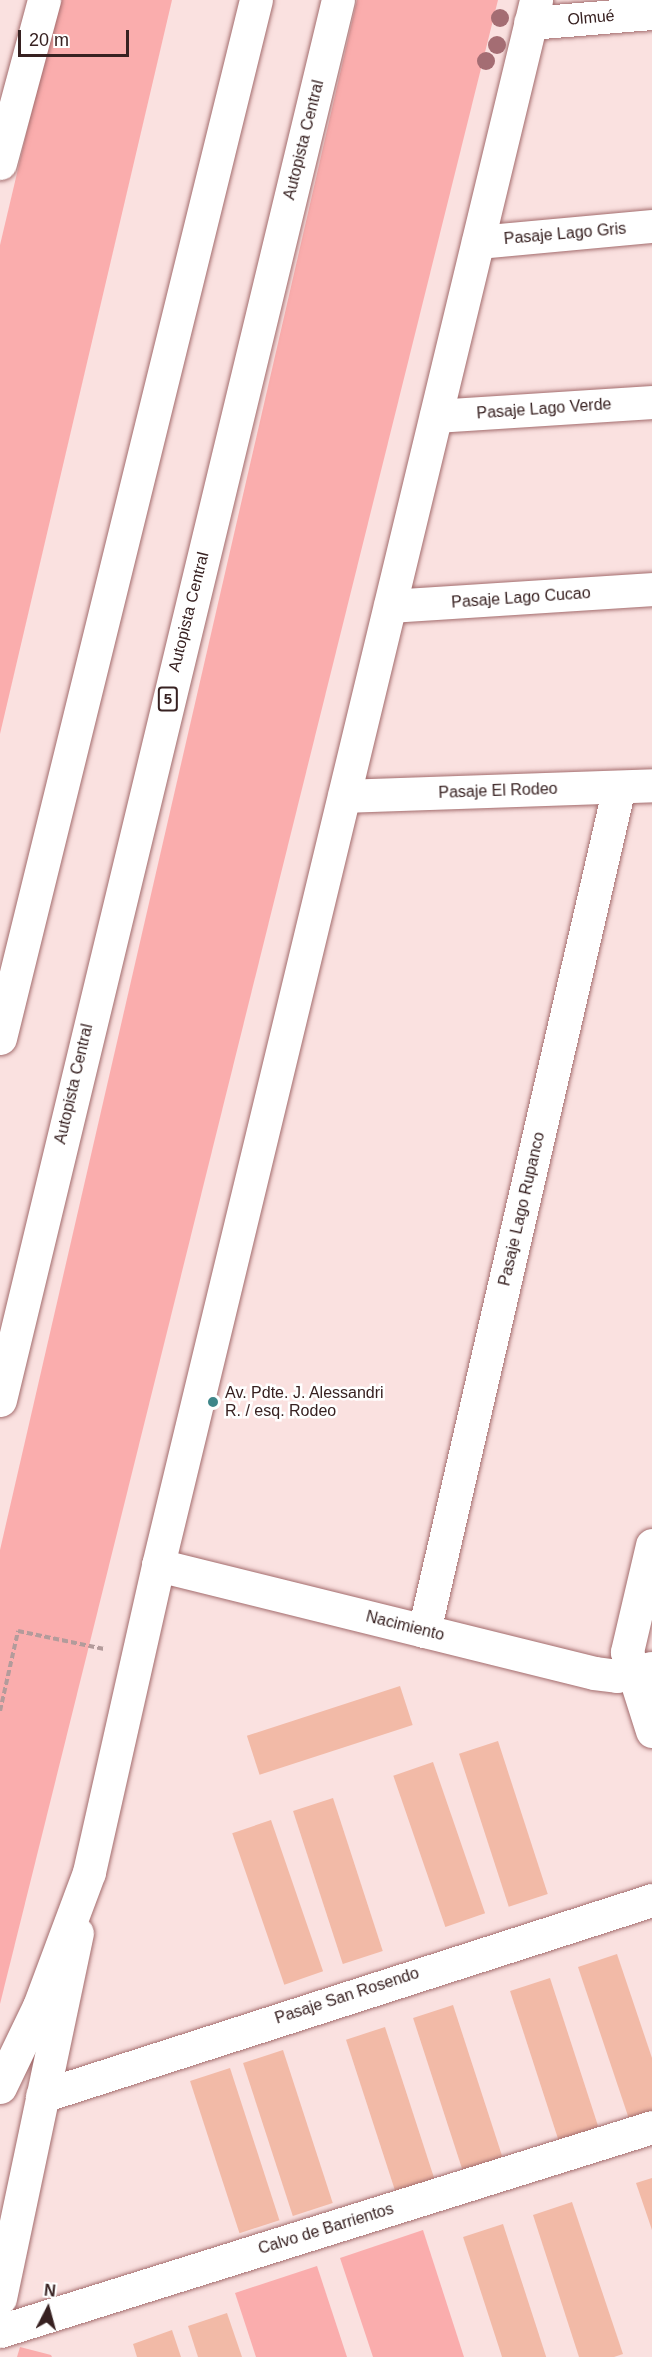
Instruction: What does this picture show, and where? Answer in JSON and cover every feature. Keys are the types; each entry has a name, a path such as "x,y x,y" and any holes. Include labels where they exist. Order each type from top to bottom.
{"main road":[{"path":"0,163 44,0"},
{"path":"0,1038 256,0"},
{"name":"Autopista Central","path":"0,1400 338,0"},
{"path":"0,2298 89,1872 158,1565 533,12"},
{"name":"Olmué","path":"533,12 652,13"},
{"name":"Pasaje Lago Gris","path":"478,242 652,226"},
{"name":"Pasaje Lago Verde","path":"436,416 652,402"},
{"name":"Pasaje Lago Cucao","path":"390,606 652,589"},
{"name":"Pasaje El Rodeo","path":"344,796 652,785"},
{"name":"Pasaje Lago Rupanco","path":"424,1631 619,787"},
{"path":"652,1545 627,1652 643,1671 652,1731"},
{"name":"Nacimiento","path":"158,1565 594,1673 643,1671"},
{"path":"0,2087 39,2006 89,1872"},
{"name":"Pasaje San Rosendo","path":"42,2096 652,1900"},
{"name":"Calvo de Barrientos","path":"0,2331 652,2127"}],"path":[{"path":"0,1711 18,1631 137,1656"}],"shaded area":[{"path":"58,0 172,0 0,734 0,245"},
{"path":"357,0 498,0 0,2004 0,1550"},
{"path":"423,2230 464,2357 373,2357 340,2258"},
{"path":"317,2266 347,2357 256,2357 235,2293"},
{"path":"20,2347 51,2355 52,2357 17,2357"}],"building":[{"path":"400,1686 413,1725 260,1775 247,1736"},
{"path":"498,1741 548,1894 509,1907 459,1754"},
{"path":"433,1762 485,1913 445,1927 393,1776"},
{"path":"333,1798 383,1951 343,1964 293,1811"},
{"path":"271,1820 323,1971 284,1985 232,1833"},
{"path":"617,1954 652,2058 652,2112 629,2119 578,1967"},
{"path":"550,1978 599,2130 559,2143 510,1991"},
{"path":"453,2005 503,2158 463,2171 413,2018"},
{"path":"385,2027 435,2180 396,2193 346,2040"},
{"path":"283,2050 333,2203 293,2216 243,2063"},
{"path":"230,2068 279,2220 239,2233 190,2081"},
{"path":"652,2178 652,2230 636,2183"},
{"path":"572,2202 623,2354 614,2357 579,2357 533,2215"},
{"path":"503,2224 546,2357 502,2357 463,2237"},
{"path":"227,2313 242,2357 198,2357 188,2326"},
{"path":"172,2330 181,2357 137,2357 133,2344"}],"place":[{"name":"Av. Pdte. J. Alessandri R. / esq. Rodeo","path":"213,1402"}]}
